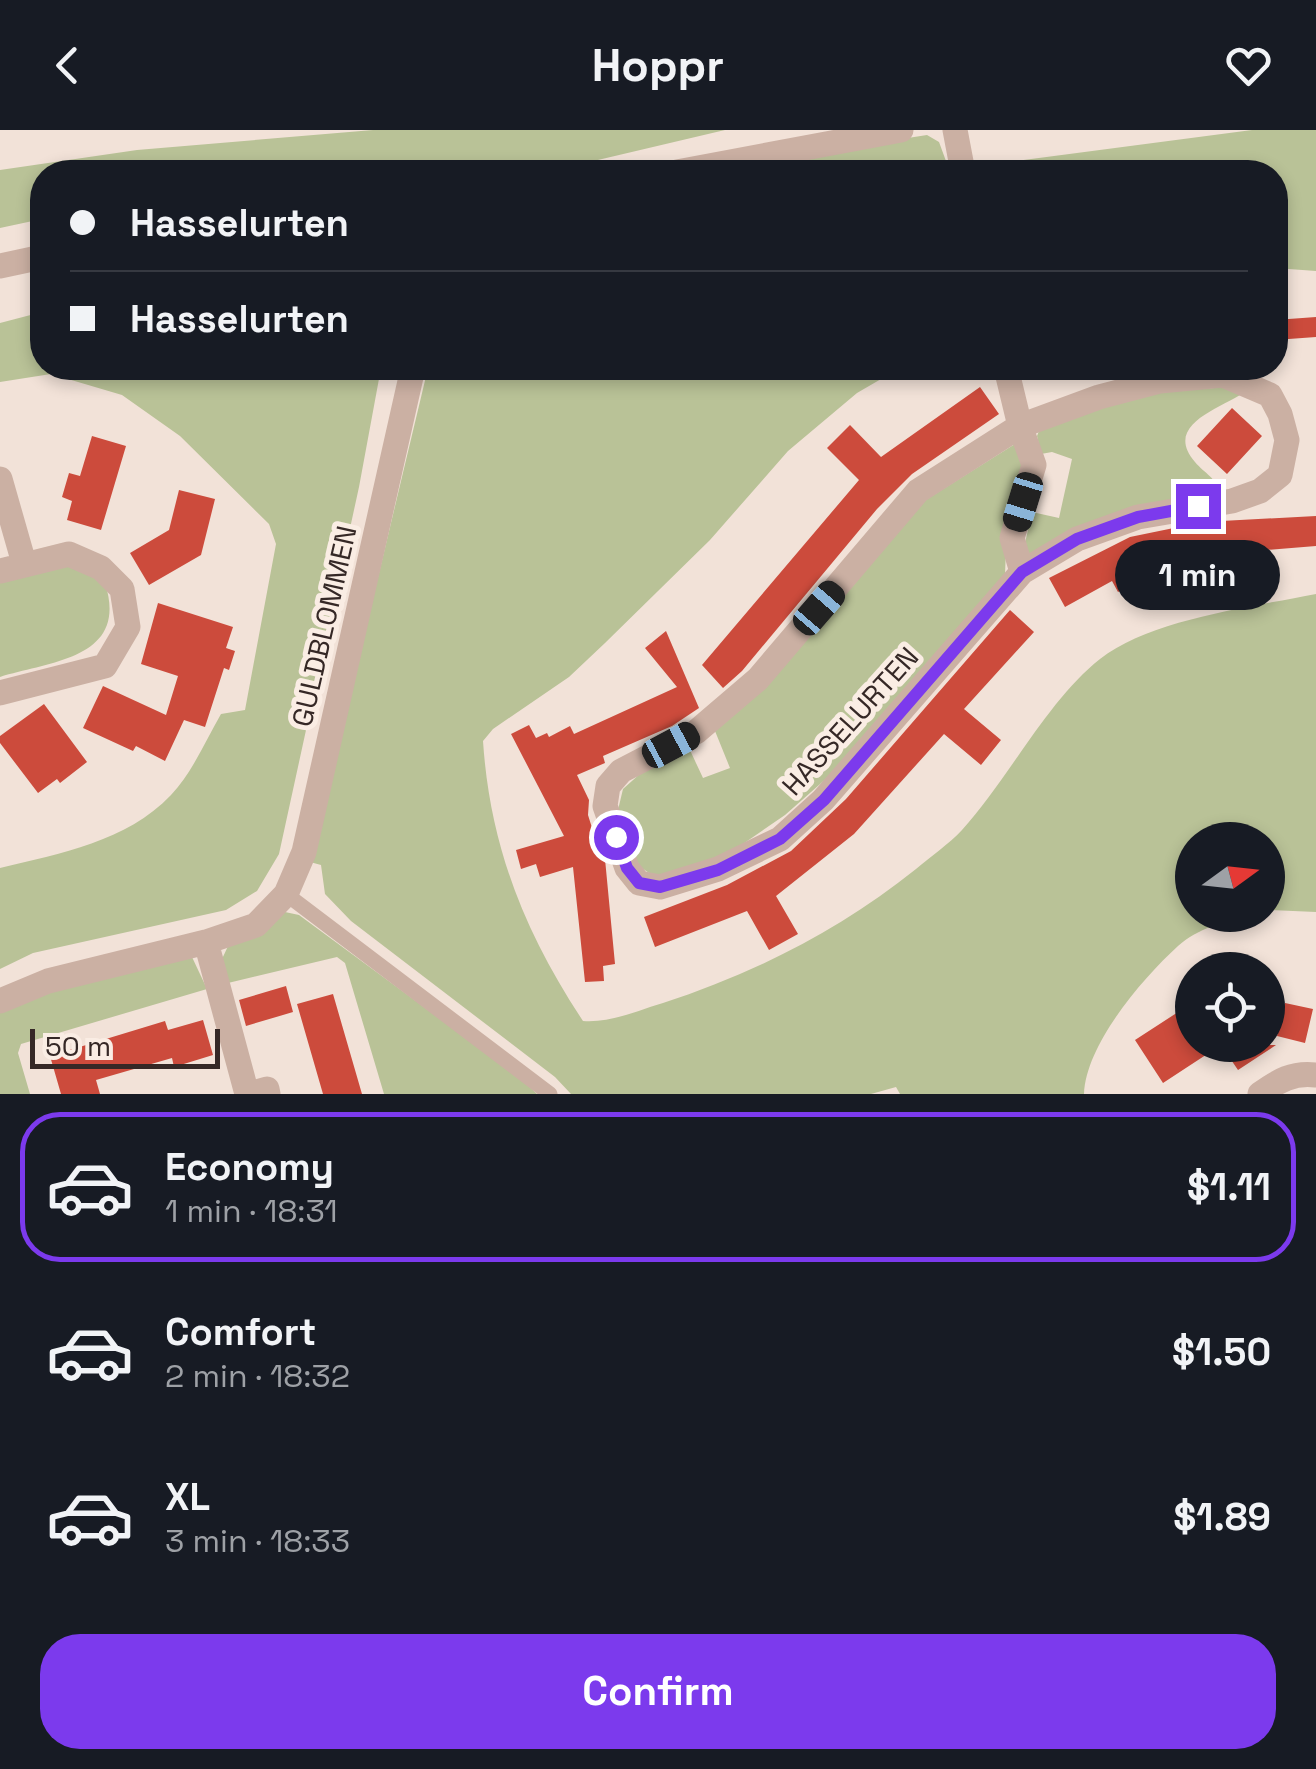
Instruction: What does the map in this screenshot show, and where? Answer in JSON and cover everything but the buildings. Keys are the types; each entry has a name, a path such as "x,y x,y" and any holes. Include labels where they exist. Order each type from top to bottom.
{"street":[{"path":"735,160 901,130"},
{"path":"955,130 961,160"},
{"path":"0,266 30,260"},
{"name":"GULDBLOMMEN","path":"0,1001 48,981 206,942 256,925 286,894 304,852 410,380"},
{"path":"1009,380 1034,465 1012,538 1022,572"},
{"name":"HASSELURTEN","path":"1178,380 1130,389 1020,426 918,491 758,678 696,732 621,771 608,786 605,806 627,868 639,883 660,887 718,870 780,839 824,800 1022,572 1077,539 1138,517 1232,501 1260,491 1280,475 1287,440 1280,414 1270,395 1235,380"},
{"path":"0,480 12,567 70,554 101,568 122,589 128,628 105,666 0,694"},
{"path":"206,942 248,1094 267,1089 268,1094"},
{"path":"1260,1094 1282,1079 1302,1073 1316,1076"}],"lane":[{"path":"286,894 550,1094"}],"green space":[{"path":"373,130 725,130 598,160 68,160 137,150"},
{"path":"1252,130 1316,130 1316,271 1288,269 1288,160 1024,160"},
{"path":"927,135 939,142 946,160 784,160"},
{"path":"30,166 30,222 0,228 0,170"},
{"path":"30,315 30,377 0,382 0,323"},
{"path":"71,380 379,380 279,854 257,891 226,910 33,953 0,969 0,868 91,844 134,824 179,786 221,714 245,710 276,544 269,524 180,436 122,395"},
{"path":"425,380 879,380 857,393 788,451 710,540 569,677 493,729 483,741 493,817 514,888 544,955 583,1021 623,1016 731,978 796,948 887,891 962,830 1063,696 1100,659 1121,645 1203,616 1316,594 1316,912 1285,911 1285,822 1175,822 1175,932 1201,932 1178,946 1118,1014 1094,1054 1084,1094 900,1094 896,1087 871,1094 571,1094 555,1077 351,921 325,894 321,865 310,862"},
{"path":"1232,387 1246,391 1200,418 1186,437 1195,462 1213,479 1219,493 1030,555 1023,552 1032,512 1059,518 1072,459 1052,452 1041,454 1037,436 1041,426 1146,392"},
{"path":"1015,444 1024,465 1007,519 1005,575 836,770 785,815 709,863 666,875 652,875 636,864 618,810 623,789 642,772 689,748 703,778 730,768 715,731 924,501"},
{"path":"72,564 105,583 110,608 106,627 81,652 0,677 0,580"},
{"path":"285,912 299,915 537,1094 384,1094 345,963 337,957 228,983 222,959 229,944"},
{"path":"192,957 207,989 21,1044 18,1053 30,1094 0,1094 0,1009 34,990"}],"route":[{"path":"616,837 627,868 639,883 660,887 718,870 780,839 824,800 1022,572 1077,539 1138,517 1198,506"}]}
